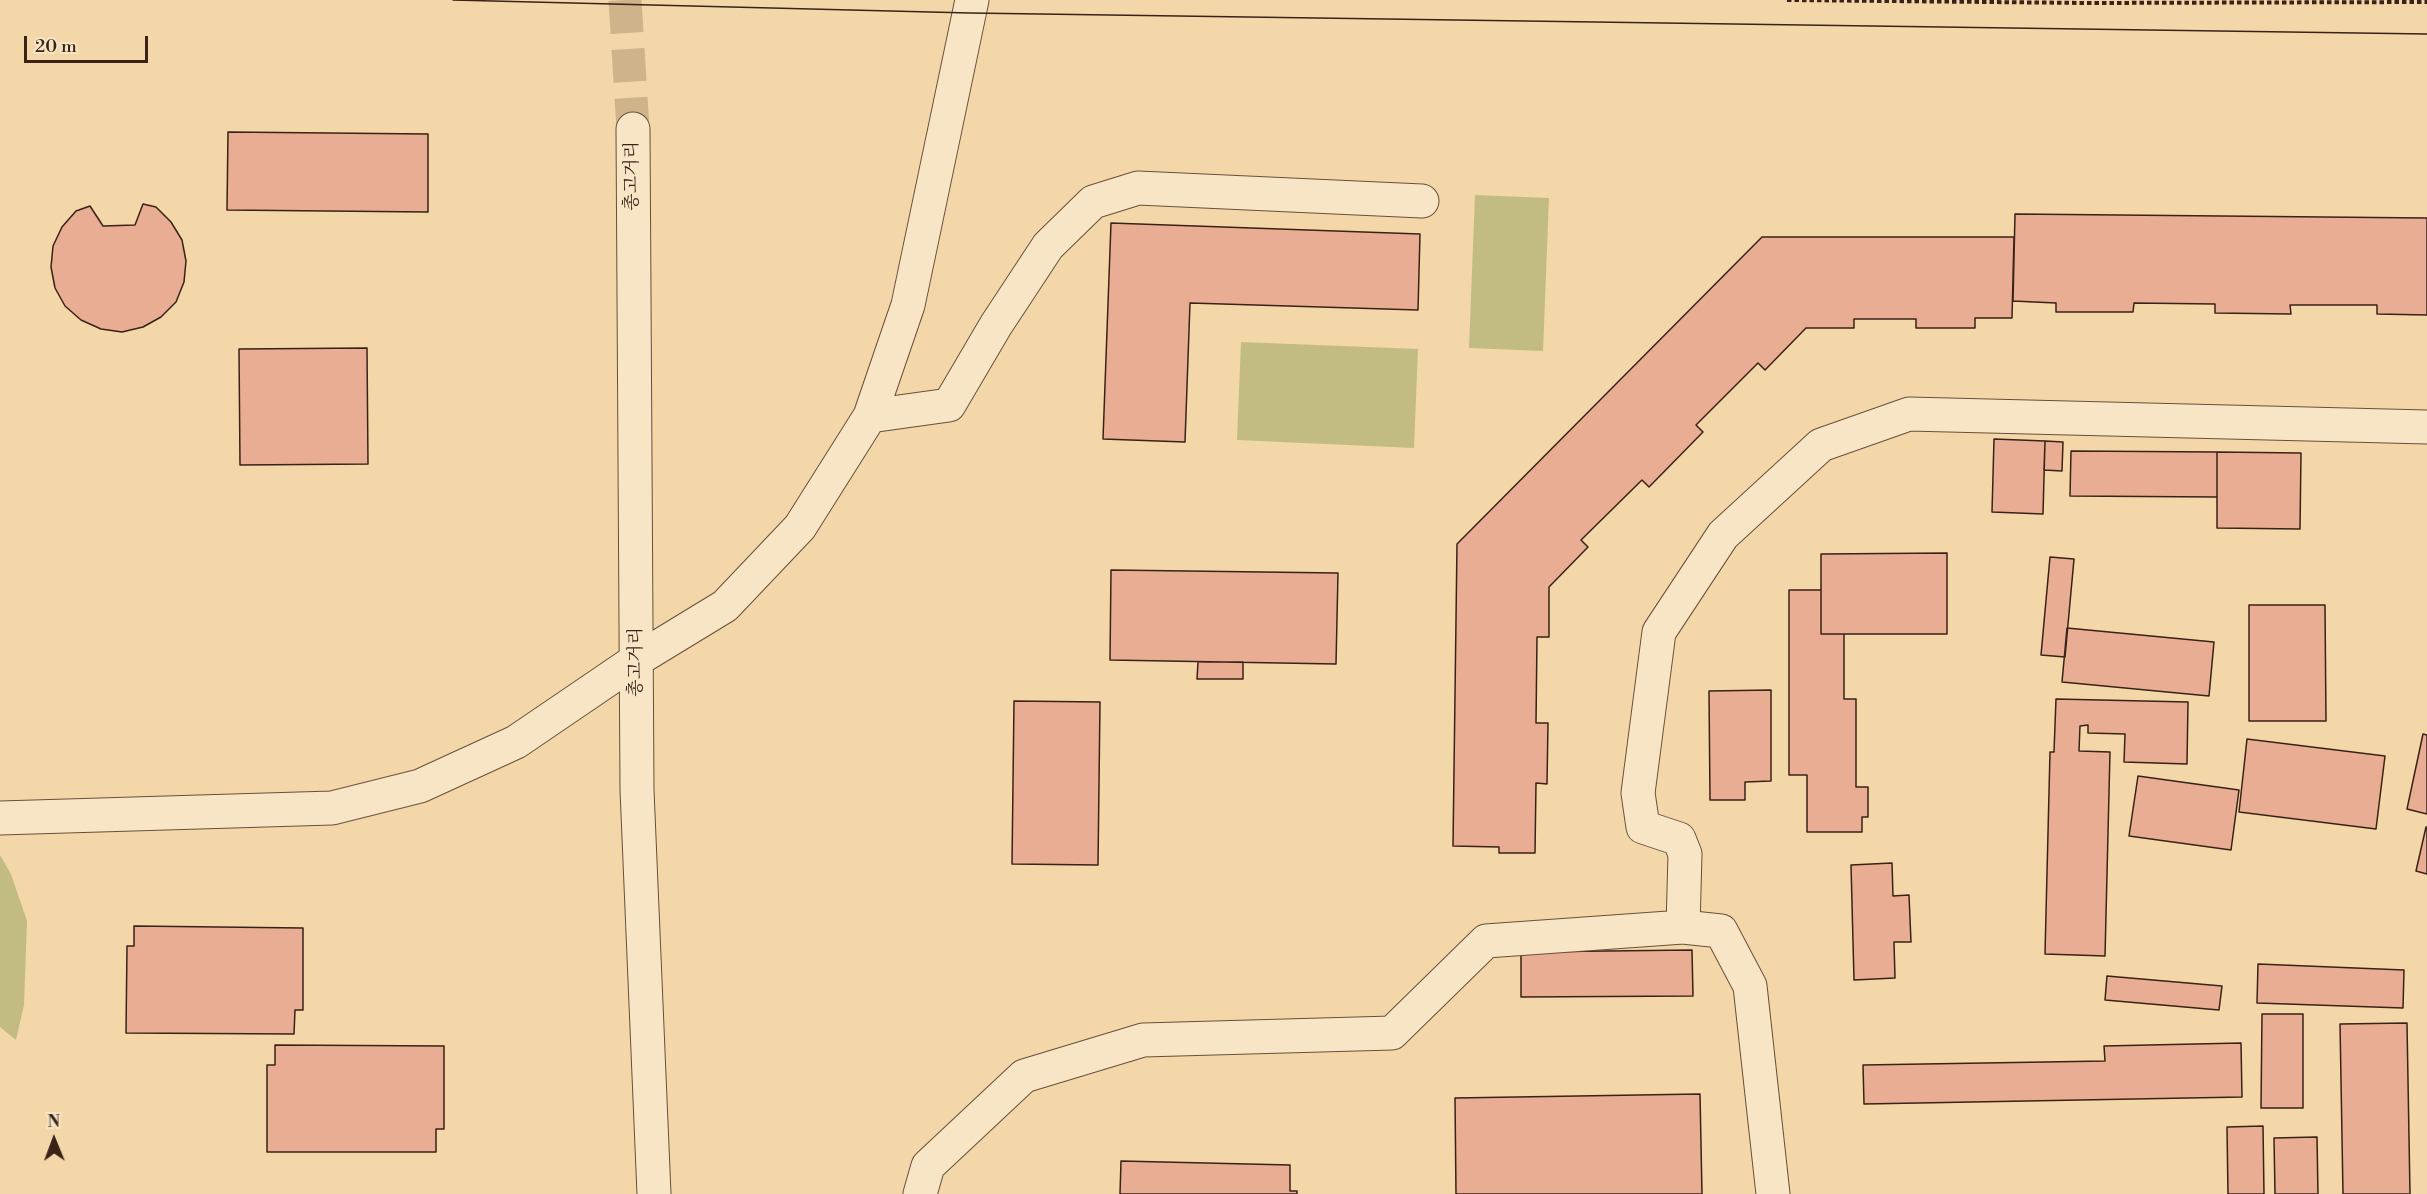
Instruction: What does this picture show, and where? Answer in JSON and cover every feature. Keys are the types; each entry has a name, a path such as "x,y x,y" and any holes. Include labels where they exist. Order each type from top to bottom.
{"street":[{"path":"0,818 332,808 420,786 516,742 638,659 724,606 800,527 870,416 908,305 972,0"},
{"name":"총고거리","path":"633,129 637,790 654,1194"},
{"path":"870,416 949,405 996,324 1048,246 1093,202 1138,188 1422,201"},
{"path":"1683,927 1685,855 1679,839 1643,827 1638,793 1659,632 1723,535 1821,445 1909,414 2427,427"},
{"path":"920,1194 928,1166 1024,1076 1143,1040 1392,1033 1486,941 1683,927 1721,931 1750,986 1773,1194"}],"path":[{"path":"1787,0 2076,3 2427,2"}],"shaded area":[{"path":"1475,195 1549,198 1543,351 1469,348"},
{"path":"1241,342 1418,349 1414,448 1237,440"},
{"path":"0,855 11,874 27,921 24,1005 16,1040 0,1027"}],"building":[{"path":"228,132 428,134 428,212 227,210"},
{"path":"143,204 156,207 171,222 182,240 186,261 184,282 176,302 161,317 143,327 122,332 101,329 81,320 65,306 55,288 51,267 53,246 62,227 76,211 90,206 103,226 135,225"},
{"path":"2015,214 2427,218 2427,315 2377,314 2377,305 2290,305 2291,314 2215,313 2215,304 2134,303 2133,312 2056,312 2056,303 2013,301"},
{"path":"1111,223 1420,234 1418,310 1190,303 1185,442 1103,439"},
{"path":"1762,237 2014,237 2012,318 1975,318 1975,328 1916,328 1916,319 1854,319 1854,328 1806,328 1765,370 1758,363 1696,425 1703,432 1649,487 1642,480 1581,540 1588,547 1549,587 1549,637 1537,637 1536,723 1548,723 1547,784 1536,783 1535,853 1499,853 1499,847 1453,846 1457,544"},
{"path":"367,348 368,464 240,465 239,349"},
{"path":"1994,439 2045,441 2043,514 1992,512"},
{"path":"2045,441 2063,442 2062,471 2044,470"},
{"path":"2071,451 2217,452 2217,497 2070,496"},
{"path":"2217,452 2301,453 2300,529 2217,528"},
{"path":"1947,553 1947,634 1821,634 1821,554"},
{"path":"2050,557 2074,559 2065,657 2041,655"},
{"path":"1111,570 1338,573 1336,664 1110,660"},
{"path":"1789,590 1821,590 1821,634 1844,634 1844,699 1856,699 1856,787 1868,787 1868,817 1862,817 1862,832 1807,832 1807,775 1789,775"},
{"path":"2249,605 2325,605 2326,721 2249,721"},
{"path":"2067,628 2214,642 2209,696 2062,682"},
{"path":"1198,662 1243,662 1243,679 1197,679"},
{"path":"1771,690 1771,781 1745,782 1745,800 1710,800 1709,691"},
{"path":"2056,699 2188,702 2187,764 2124,762 2125,734 2088,733 2088,725 2080,726 2079,751 2110,752 2105,956 2045,954 2050,752 2054,752"},
{"path":"1014,701 1100,702 1098,865 1012,864"},
{"path":"2423,734 2427,735 2427,814 2407,809"},
{"path":"2247,739 2385,756 2376,829 2239,812"},
{"path":"2138,776 2239,790 2231,850 2129,836"},
{"path":"2427,827 2427,874 2416,871"},
{"path":"1892,863 1893,896 1909,895 1911,942 1894,942 1895,978 1854,980 1851,865"},
{"path":"134,926 303,928 303,1010 295,1010 294,1034 126,1033 127,946 134,946"},
{"path":"1692,950 1693,996 1521,997 1521,952"},
{"path":"2258,964 2404,970 2403,1008 2257,1003"},
{"path":"2107,976 2222,986 2219,1010 2105,1000"},
{"path":"2262,1014 2303,1014 2303,1108 2261,1108"},
{"path":"2407,1023 2410,1194 2343,1194 2340,1024"},
{"path":"2241,1043 2242,1097 1864,1104 1863,1065 2105,1061 2104,1046"},
{"path":"275,1045 444,1046 444,1129 436,1129 436,1152 267,1152 267,1065 275,1065"},
{"path":"1700,1094 1702,1194 1456,1194 1455,1098"},
{"path":"2263,1126 2264,1194 2228,1194 2227,1127"},
{"path":"2317,1137 2318,1194 2275,1194 2274,1138"},
{"path":"1121,1161 1290,1165 1290,1191 1297,1191 1297,1194 1120,1194"}],"tunnel":[{"path":"625,0 633,129"}],"tram line":[{"path":"453,0 970,13 2427,34"}]}
